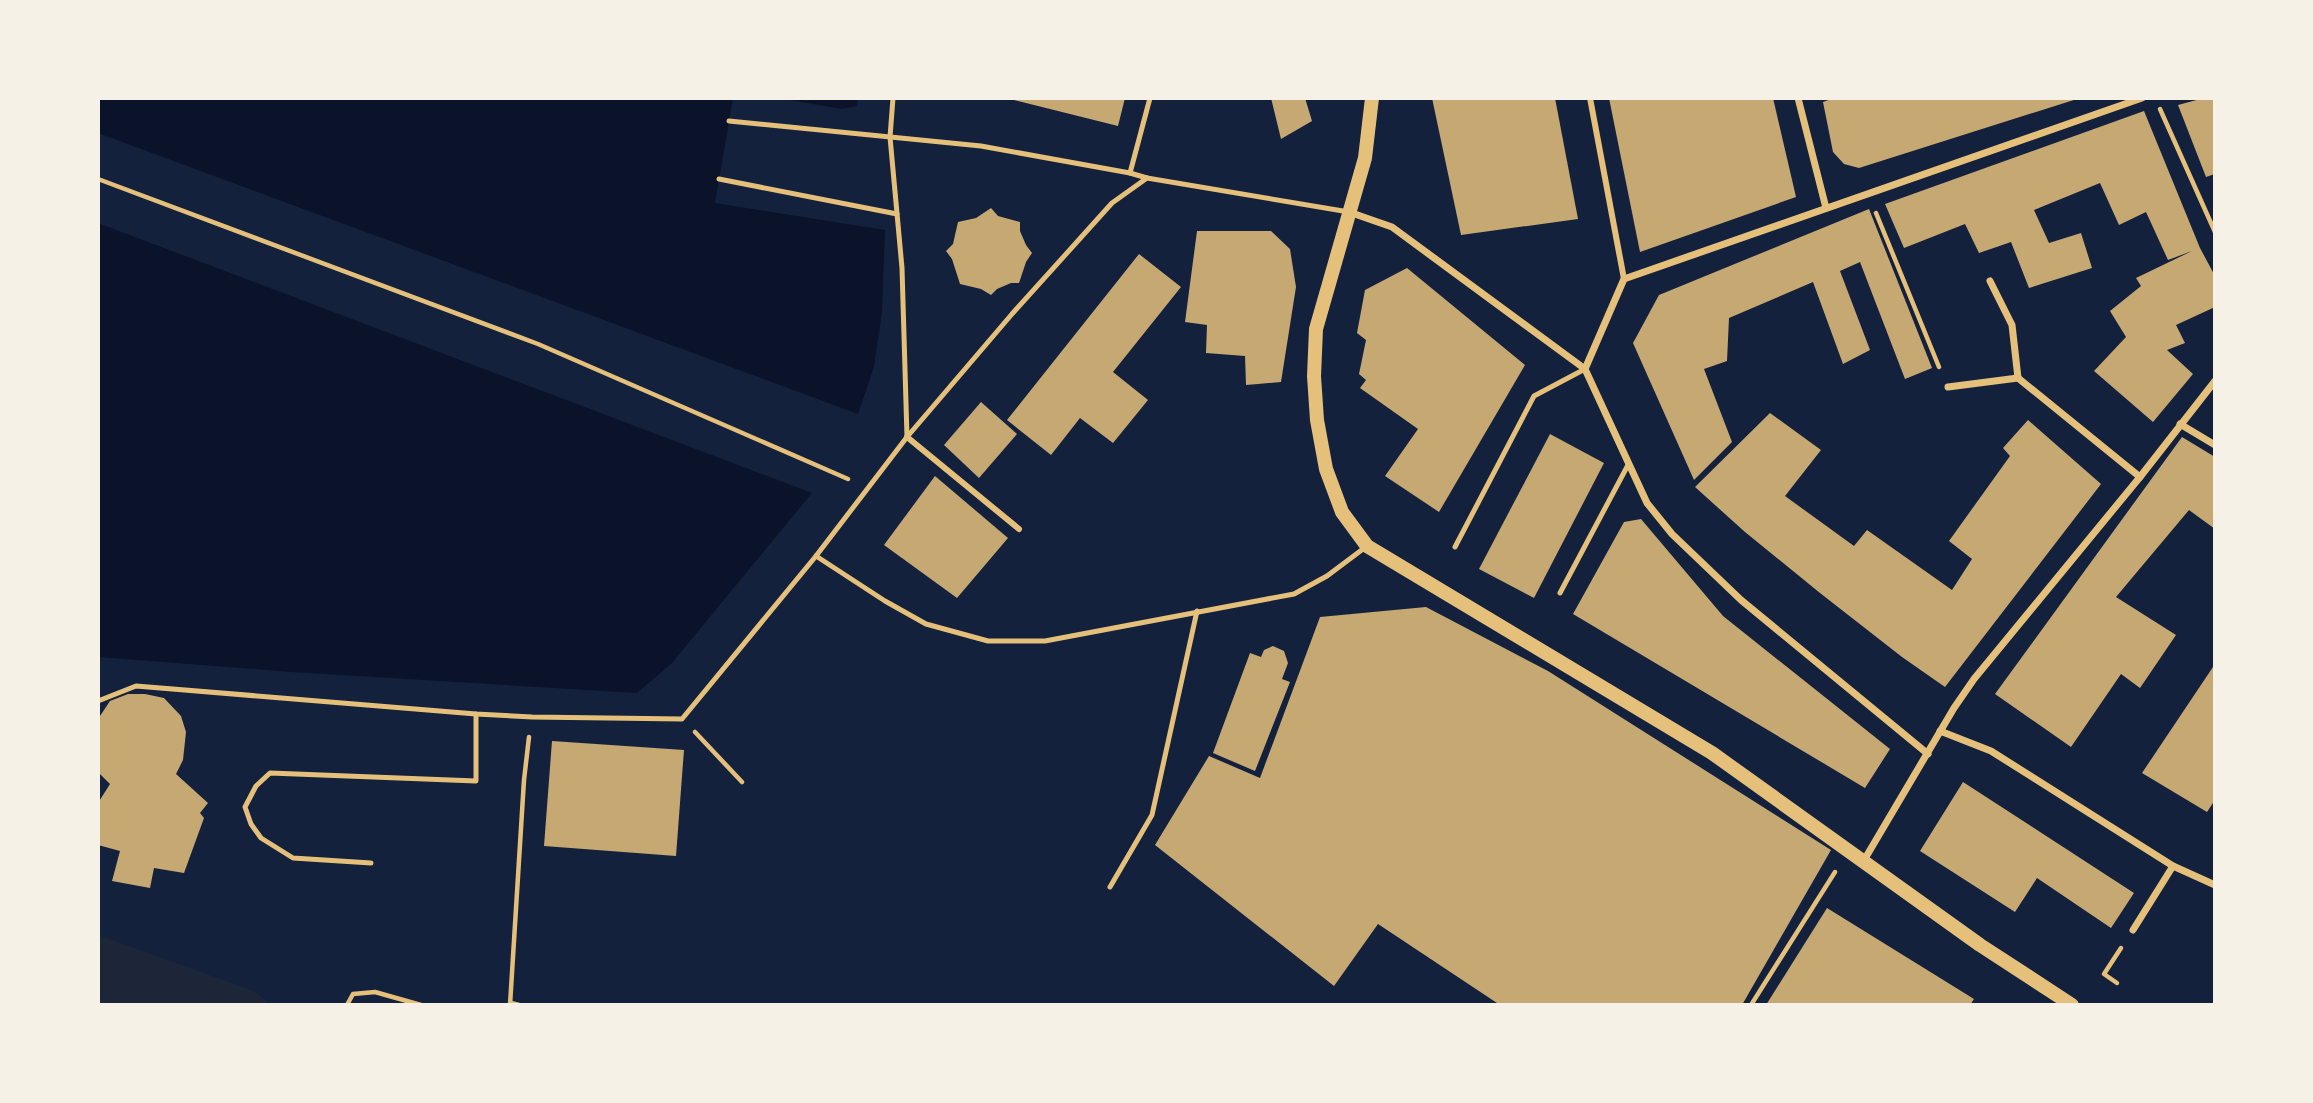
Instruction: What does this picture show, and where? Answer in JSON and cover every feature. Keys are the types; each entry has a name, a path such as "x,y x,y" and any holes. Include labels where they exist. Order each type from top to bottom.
{"main road":[{"path":"1371,98 1365,158 1316,329 1314,376 1317,420 1326,469 1342,512 1367,546 1712,753 1980,946 2072,1005"}],"street":[{"path":"1585,369 1624,279 1590,98"},
{"path":"1798,98 1826,208"},
{"path":"1624,279 2129,99 2142,98"},
{"path":"1349,212 1392,227 1585,369 1647,503 1672,534 1741,600 1928,754"},
{"path":"1990,281 2012,325 2018,378 2140,477"},
{"path":"1948,387 2018,378"},
{"path":"1863,862 1973,679 2140,477 2215,381"},
{"path":"2180,424 2215,445"},
{"path":"907,438 1019,528"},
{"path":"1940,731 1991,751 2173,866 2215,886"},
{"path":"2133,930 2173,866"}],"lane":[{"path":"893,98 890,137 902,268 907,438"},
{"path":"1130,173 1150,98"},
{"path":"729,121 981,146 1147,178 1349,212"},
{"path":"98,701 136,686 531,718 682,719 816,556 907,438 1057,262 1112,203 1147,178"},
{"path":"719,179 897,214"},
{"path":"1455,547 1534,396 1585,369"},
{"path":"1560,593 1628,465"},
{"path":"816,556 926,624 988,641 1045,641 1294,594 1327,576 1367,546"},
{"path":"1110,887 1152,815 1197,611"},
{"path":"371,863 292,858 261,838 251,824 245,807 256,786 270,773 476,781 476,714"}],"path":[{"path":"2155,98 2215,232"},
{"path":"98,179 538,344 868,488"},
{"path":"1868,193 1948,387"},
{"path":"519,1005 510,1004 524,780 531,718"},
{"path":"682,719 743,782"},
{"path":"1751,1005 1849,851"},
{"path":"2117,983 2104,974 2133,930"},
{"path":"348,1005 353,994 375,992 421,1005"}],"shaded area":[{"path":"98,98 733,98 715,203 885,230 882,312 874,367 858,414 98,133"},
{"path":"778,98 858,98 857,106 842,109"},
{"path":"98,223 812,493 672,663 637,693 291,672 98,657"},
{"path":"98,935 254,991 271,1005 98,1005"}],"building":[{"path":"1006,98 1125,98 1118,126"},
{"path":"1271,98 1305,98 1312,121 1281,139"},
{"path":"1432,98 1555,98 1578,219 1461,235"},
{"path":"1609,98 1773,98 1796,197 1640,252"},
{"path":"1834,98 2077,99 1859,168 1844,164 1833,152 1823,102"},
{"path":"2215,98 2215,174 2206,177 2178,105"},
{"path":"2144,111 2200,248 2215,276 2215,307 2176,325 2185,343 2167,350 2193,374 2153,422 2094,371 2126,337 2110,311 2141,286 2136,278 2192,251 2168,260 2146,212 2119,225 2100,183 2034,210 2049,243 2081,233 2092,268 2029,288 2011,242 1979,253 1965,224 1904,248 1885,204"},
{"path":"991,208 998,216 1020,222 1020,231 1032,253 1019,283 1011,283 997,289 991,295 981,289 960,284 952,259 946,251 953,244 958,222 976,218"},
{"path":"1869,209 1932,368 1905,379 1860,262 1840,271 1870,350 1843,364 1813,282 1729,318 1727,361 1704,369 1732,442 1694,480 1633,343 1659,295"},
{"path":"1197,231 1271,231 1290,249 1296,287 1281,382 1246,385 1245,356 1206,353 1207,325 1185,322"},
{"path":"1139,254 1181,287 1113,372 1148,400 1113,443 1080,418 1051,455 1007,420"},
{"path":"1407,268 1525,365 1439,512 1385,476 1418,429 1360,388 1366,380 1359,374 1366,340 1357,333 1365,290"},
{"path":"981,402 1017,434 979,478 944,445"},
{"path":"1770,413 1821,450 1785,496 1854,546 1867,530 1952,590 1972,559 1949,541 2010,456 2003,448 2028,420 2101,484 1945,687 1820,593 1695,487"},
{"path":"1550,434 1604,463 1534,598 1479,569"},
{"path":"2182,437 2215,457 2215,529 2189,510 2116,597 2176,635 2140,688 2121,674 2071,747 1995,694"},
{"path":"935,476 1008,538 957,598 884,545"},
{"path":"1641,519 1723,616 1890,749 1865,788 1573,614 1624,522"},
{"path":"1426,607 1548,671 1831,850 1742,1005 1500,1005 1378,924 1334,986 1155,845 1209,756 1260,778 1320,617"},
{"path":"1273,646 1284,651 1288,663 1282,679 1290,682 1255,771 1213,753 1250,653 1261,657 1264,650"},
{"path":"2215,664 2215,800 2207,812 2142,773"},
{"path":"128,694 164,698 181,716 186,732 183,760 176,774 208,803 200,813 204,818 184,873 154,868 150,888 112,881 120,851 98,845 98,803 110,784 98,772 98,719 110,701"},
{"path":"552,741 684,750 676,856 544,846"},
{"path":"1963,782 2134,893 2111,928 2037,878 2015,912 1920,851"},
{"path":"1827,908 1974,999 1970,1005 1766,1005"}]}
